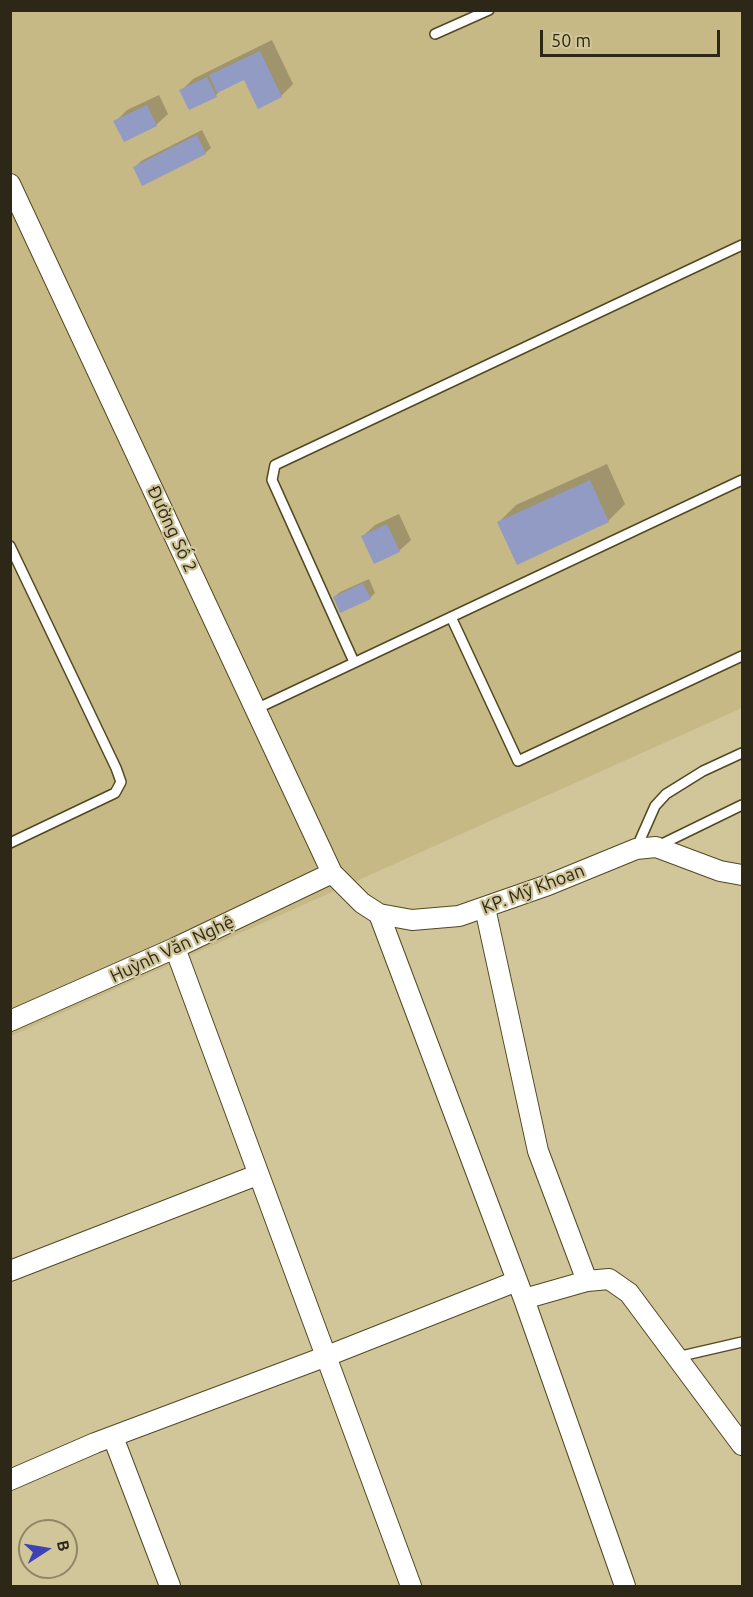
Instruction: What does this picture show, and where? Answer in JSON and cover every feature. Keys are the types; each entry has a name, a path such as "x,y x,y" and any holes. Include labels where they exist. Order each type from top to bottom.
{"street":[{"name":"Đường Số 2","path":"10,184 332,873"},
{"name":"KP. Mỹ Khoan","path":"332,873 362,903 379,914 412,920 459,916 646,848"},
{"path":"646,848 720,871 742,875"},
{"name":"Huỳnh Văn Nghệ","path":"10,1021 175,948 332,873"},
{"path":"485,908 538,1151 587,1281"},
{"path":"379,914 520,1290 625,1587"},
{"path":"175,948 411,1587"},
{"path":"10,1271 258,1175"},
{"path":"10,1480 113,1437 327,1356 520,1290 609,1279 629,1293 742,1446"},
{"path":"113,1437 170,1587"}],"lane":[{"path":"435,34 489,10"},
{"path":"354,662 272,480 275,465 742,245"},
{"path":"256,709 742,480"},
{"path":"10,546 121,782 115,793 10,843"},
{"path":"451,617 518,761 742,656"},
{"path":"646,848 655,806 666,794 703,771 742,753"},
{"path":"646,848 742,805"},
{"path":"677,1357 742,1342"}],"shaded area":[{"path":"10,11 742,11 742,708 11,1036"}],"building":[{"path":"260,51 282,97 258,109 244,80 217,93 209,75"},
{"path":"207,77 217,97 189,110 179,90"},
{"path":"147,105 157,126 124,142 113,121"},
{"path":"197,135 206,154 142,186 133,167"},
{"path":"590,480 609,522 517,565 497,522"},
{"path":"387,524 400,552 374,564 361,536"},
{"path":"363,583 371,599 340,613 333,597"}]}
